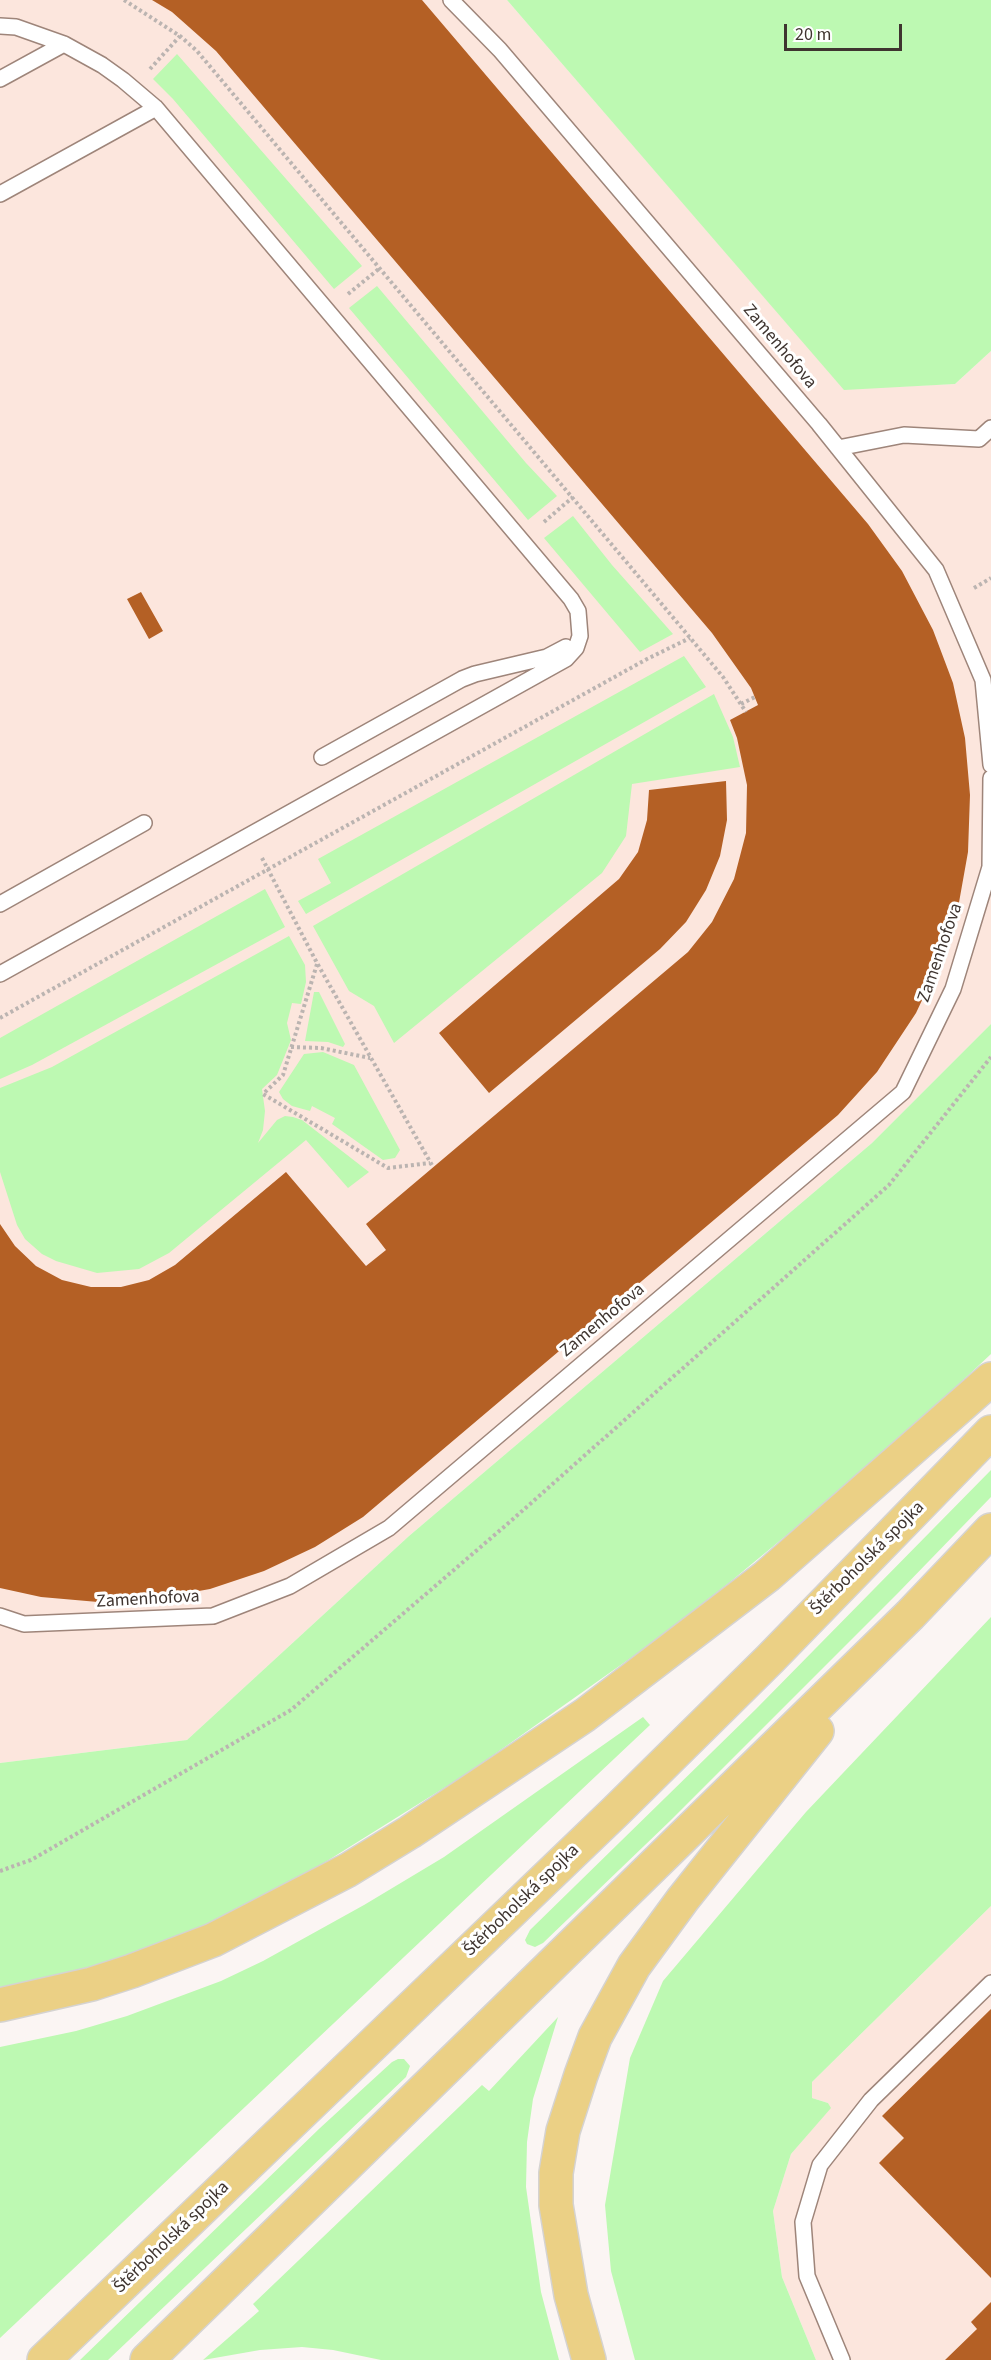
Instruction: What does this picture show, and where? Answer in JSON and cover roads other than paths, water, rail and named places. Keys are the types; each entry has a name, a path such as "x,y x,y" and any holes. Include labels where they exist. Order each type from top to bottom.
{"highway":[{"path":"0,2005 92,1984 202,1944 255,1920 331,1879 410,1832 585,1714 741,1596 824,1527 991,1379"},
{"name":"Štěrboholská spojka","path":"44,2360 616,1811 770,1659 991,1432"},
{"path":"147,2360 910,1615 991,1530"},
{"path":"589,2360 571,2295 561,2243 556,2205 556,2173 570,2106 595,2037 634,1966 683,1899 910,1615"}],"lane":[{"name":"Zamenhofova","path":"451,0 500,50 838,448 936,570 983,680 991,765"},
{"path":"0,26 16,27 64,44 102,65 156,108 571,599 578,611 580,621 580,636 576,648 566,658 0,974"},
{"path":"0,79 64,44"},
{"path":"0,194 156,108"},
{"path":"838,448 904,435 979,439 991,428"},
{"path":"322,757 462,679 547,657 560,651 571,643 580,621"},
{"name":"Zamenhofova","path":"0,1616 24,1624 213,1616 290,1586 389,1528 903,1092 952,989 990,867 991,778"},
{"path":"0,904 144,823"},
{"path":"842,2360 807,2276 802,2222 820,2165 871,2100 991,1983"}]}
